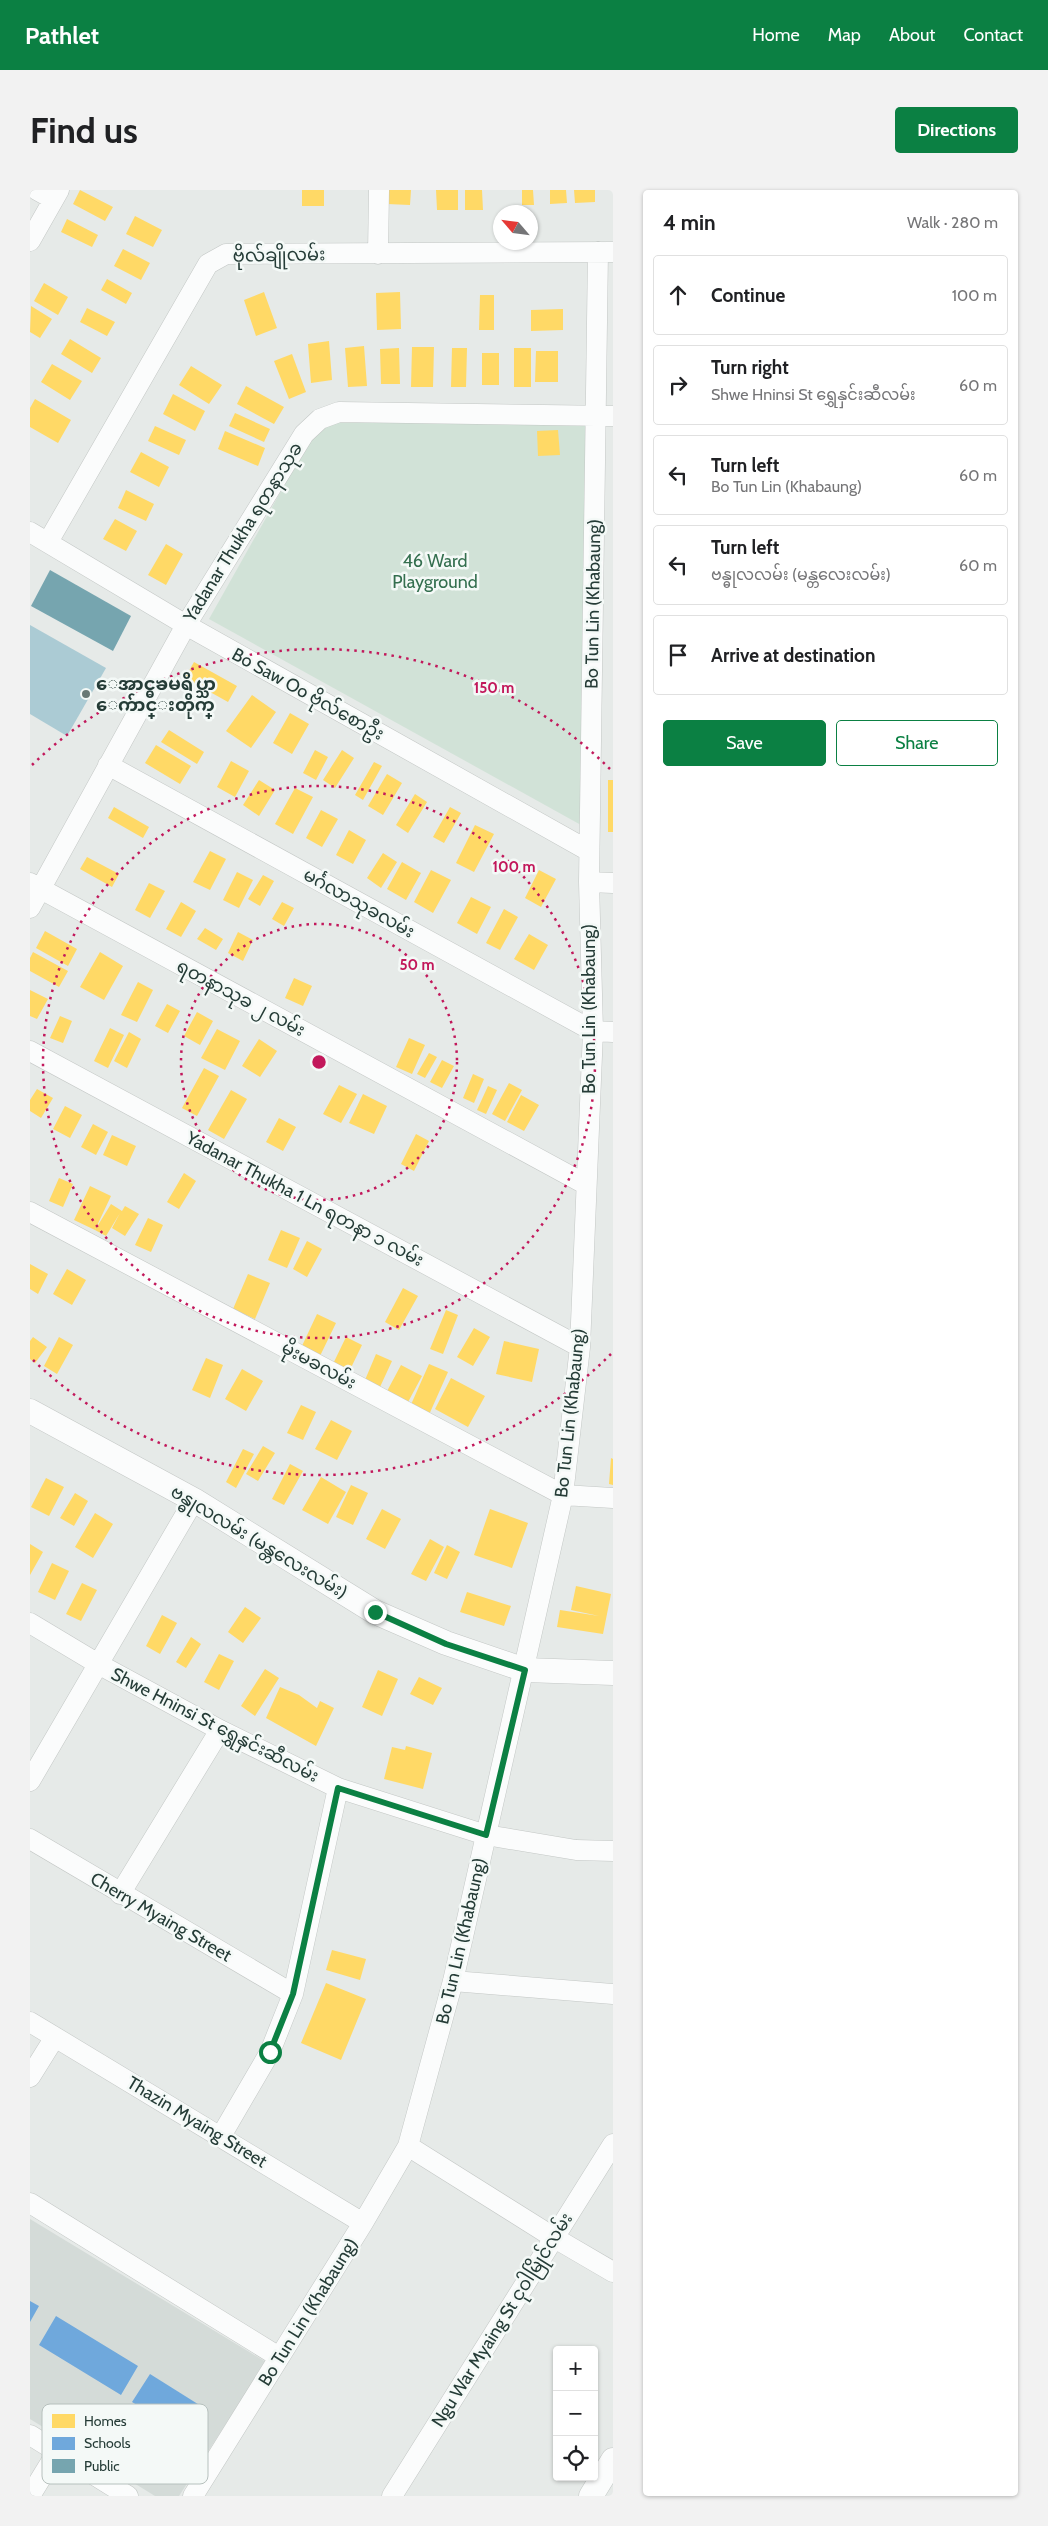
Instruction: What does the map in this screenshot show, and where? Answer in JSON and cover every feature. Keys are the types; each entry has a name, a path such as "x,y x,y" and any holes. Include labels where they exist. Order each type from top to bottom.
{"street":[{"path":"378,254 379,190"},
{"path":"30,241 50,193"},
{"name":"ဗိုလ်ချိုလမ်း","path":"48,542 208,264 226,254 606,252"},
{"name":"Bo Tun Lin (Khabaung)","path":"208,2472 363,2223 408,2146 453,1981 525,1670 562,1495 580,1346 585,1184 593,1031 589,851 605,416 606,252"},
{"name":"Yadanar Thukha ရတနာသုခ","path":"30,908 35,886 108,766 186,625 304,434 320,419 339,412 605,416"},
{"name":"Bo Saw Oo ဗိုလ်စောဦး","path":"30,532 186,625 589,851"},
{"name":"မင်္ဂလာသုခလမ်း","path":"108,766 593,1031 613,1032"},
{"path":"589,882 613,883"},
{"name":"ရတနာသုခ ၂ လမ်း","path":"35,886 585,1184"},
{"name":"Yadanar Thukha 1 Ln ရတနာ ၁ လမ်း","path":"30,1051 580,1346"},
{"name":"မိုးမခလမ်း","path":"30,1212 562,1495 613,1498"},
{"name":"ဗန္ဓုလလမ်း (မန္တလေးလမ်း)","path":"30,1411 194,1500 375,1612 446,1644 525,1670 613,1672"},
{"path":"30,1781 100,1665 194,1500"},
{"name":"Shwe Hninsi St ရွှေနှင်းဆီလမ်း","path":"30,1623 100,1665 220,1730 338,1788 486,1835 576,1850 613,1851"},
{"path":"120,1894 220,1730"},
{"path":"221,2136 270,2052 293,1994 338,1788"},
{"name":"Cherry Myaing Street","path":"30,1839 120,1894 293,1994"},
{"path":"453,1981 613,1994"},
{"name":"Thazin Myaing Street","path":"30,2022 363,2223"},
{"path":"30,2077 55,2037"},
{"name":"Ngu War Myaing St ငုဝါမြိုင်လမ်း","path":"392,2496 613,2144"},
{"path":"408,2146 553,2237 613,2272"},
{"path":"30,2203 279,2357"},
{"path":"30,2435 42,2443"},
{"path":"590,2496 613,2460"},
{"path":"30,2496 42,2476"},
{"path":"109,2484 128,2496"},
{"name":"Bo Tun Lin (Khabaung)","path":"193,2496 200,2484"}],"shaded area":[{"path":"30,2219 266,2362 208,2451 208,2404 42,2404 42,2426 30,2419"},
{"path":"136,2484 187,2484 179,2496 155,2496"}],"green space":[{"name":"46 Ward Playground","path":"339,419 588,423 581,825 209,619 311,438 324,426"}],"water":[{"path":"30,625 106,668 67,736 30,714"}],"building: Homes":[{"path":"80,190 113,207 105,221 73,204"},
{"path":"302,190 324,190 324,206 302,206"},
{"path":"388,190 411,190 410,205 387,204"},
{"path":"436,190 458,190 458,210 437,210"},
{"path":"465,190 482,190 483,210 465,210"},
{"path":"522,190 533,190 534,205 522,205"},
{"path":"550,190 566,190 567,203 550,204"},
{"path":"574,190 595,190 595,202 575,203"},
{"path":"135,216 162,230 153,247 126,234"},
{"path":"67,219 98,235 92,247 61,232"},
{"path":"123,249 150,263 141,280 114,266"},
{"path":"107,279 132,293 126,304 101,290"},
{"path":"44,283 68,297 58,315 34,301"},
{"path":"264,292 277,328 256,336 244,300"},
{"path":"400,292 401,329 377,330 376,293"},
{"path":"480,295 494,295 494,330 479,330"},
{"path":"31,306 52,319 40,338 30,332"},
{"path":"87,308 115,322 107,336 80,322"},
{"path":"563,309 563,330 531,331 531,310"},
{"path":"70,339 101,358 92,373 61,354"},
{"path":"329,341 332,380 311,383 308,344"},
{"path":"364,346 367,386 348,387 345,348"},
{"path":"412,347 434,347 433,387 411,387"},
{"path":"399,348 400,384 381,384 380,349"},
{"path":"452,348 467,348 466,387 451,387"},
{"path":"514,348 531,348 531,387 514,387"},
{"path":"536,351 558,351 558,382 535,382"},
{"path":"482,353 499,353 499,385 482,385"},
{"path":"292,354 306,392 289,399 274,361"},
{"path":"52,364 82,381 70,400 41,382"},
{"path":"191,366 222,385 209,404 179,385"},
{"path":"246,386 284,407 274,424 237,404"},
{"path":"173,394 205,411 195,431 163,414"},
{"path":"35,399 71,420 58,443 30,427 30,408"},
{"path":"235,413 270,429 264,442 229,426"},
{"path":"155,426 186,440 179,455 148,441"},
{"path":"558,430 560,455 538,456 537,431"},
{"path":"225,431 265,448 258,466 218,449"},
{"path":"141,452 169,467 159,487 130,472"},
{"path":"126,490 154,504 146,521 118,508"},
{"path":"115,519 137,531 126,551 103,539"},
{"path":"166,544 183,554 166,585 148,575"},
{"path":"194,662 237,686 228,702 185,678"},
{"path":"252,695 276,712 251,748 226,731"},
{"path":"290,713 309,724 292,754 273,743"},
{"path":"169,730 204,752 197,764 161,742"},
{"path":"156,745 191,766 180,784 145,763"},
{"path":"315,750 328,757 316,780 303,773"},
{"path":"342,750 354,758 335,788 323,780"},
{"path":"231,761 249,771 235,797 217,787"},
{"path":"374,762 382,766 363,800 355,795"},
{"path":"387,774 402,783 383,815 368,806"},
{"path":"259,780 275,790 259,816 243,805"},
{"path":"608,780 613,780 613,832 608,832"},
{"path":"295,788 313,797 293,834 275,824"},
{"path":"415,794 427,802 408,833 396,825"},
{"path":"114,807 149,827 143,838 108,818"},
{"path":"450,807 461,813 444,843 433,837"},
{"path":"321,810 338,819 322,847 306,838"},
{"path":"475,825 494,834 474,872 456,863"},
{"path":"349,830 366,840 353,864 336,855"},
{"path":"210,851 226,859 210,890 193,882"},
{"path":"383,853 397,862 381,888 367,878"},
{"path":"87,857 119,874 112,887 80,869"},
{"path":"402,862 421,873 406,900 387,889"},
{"path":"431,870 451,880 433,913 414,902"},
{"path":"539,870 556,879 541,907 525,898"},
{"path":"237,872 253,880 239,908 223,900"},
{"path":"263,875 274,881 260,906 248,899"},
{"path":"149,883 165,891 150,918 135,910"},
{"path":"471,897 491,907 477,934 457,923"},
{"path":"181,902 196,911 181,937 166,929"},
{"path":"282,902 294,908 284,926 272,919"},
{"path":"504,909 518,917 500,950 486,943"},
{"path":"205,928 223,939 216,950 197,939"},
{"path":"45,931 77,949 68,966 36,948"},
{"path":"238,932 253,940 243,961 228,953"},
{"path":"529,934 548,945 534,970 514,959"},
{"path":"33,952 68,971 59,987 30,971 30,958"},
{"path":"100,952 123,966 104,1000 80,987"},
{"path":"294,978 312,986 303,1006 285,998"},
{"path":"138,982 153,990 137,1022 121,1015"},
{"path":"30,990 48,999 37,1019 30,1016"},
{"path":"167,1004 180,1011 168,1033 155,1026"},
{"path":"197,1012 213,1021 200,1045 184,1036"},
{"path":"60,1016 72,1021 63,1043 50,1038"},
{"path":"110,1028 124,1035 108,1068 94,1061"},
{"path":"217,1029 240,1041 225,1070 201,1058"},
{"path":"129,1032 141,1039 127,1068 114,1061"},
{"path":"409,1038 425,1045 412,1074 396,1067"},
{"path":"259,1039 277,1051 260,1077 242,1066"},
{"path":"429,1053 437,1057 425,1078 417,1074"},
{"path":"442,1060 454,1066 442,1088 430,1082"},
{"path":"204,1068 219,1076 197,1116 182,1108"},
{"path":"473,1074 484,1079 474,1103 463,1098"},
{"path":"509,1083 522,1090 505,1121 492,1114"},
{"path":"339,1085 357,1094 341,1123 323,1114"},
{"path":"488,1086 497,1090 486,1114 477,1110"},
{"path":"37,1089 53,1098 41,1118 30,1111 30,1100"},
{"path":"231,1090 247,1099 224,1139 208,1130"},
{"path":"363,1094 387,1106 374,1134 349,1123"},
{"path":"521,1095 539,1105 524,1131 507,1122"},
{"path":"65,1106 82,1115 70,1138 53,1129"},
{"path":"279,1118 296,1127 283,1151 266,1142"},
{"path":"93,1124 108,1132 96,1155 81,1147"},
{"path":"416,1134 429,1141 414,1171 401,1164"},
{"path":"112,1135 136,1146 127,1166 103,1155"},
{"path":"184,1173 196,1181 179,1209 167,1202"},
{"path":"59,1178 73,1184 63,1207 49,1201"},
{"path":"90,1186 111,1196 95,1230 74,1220"},
{"path":"111,1204 122,1211 125,1206 139,1214 125,1236 112,1228 120,1213 106,1236 95,1230"},
{"path":"148,1218 163,1225 151,1252 135,1245"},
{"path":"281,1230 300,1238 287,1268 268,1260"},
{"path":"307,1241 322,1249 307,1277 293,1269"},
{"path":"30,1264 48,1274 38,1294 30,1289"},
{"path":"67,1269 86,1280 72,1305 53,1294"},
{"path":"248,1274 270,1283 255,1319 233,1309"},
{"path":"403,1288 418,1296 399,1330 385,1322"},
{"path":"446,1310 458,1315 443,1354 430,1349"},
{"path":"317,1314 336,1323 320,1356 301,1348"},
{"path":"474,1328 490,1337 473,1366 457,1357"},
{"path":"33,1337 47,1347 35,1363 30,1359 30,1341"},
{"path":"59,1337 73,1345 57,1374 44,1366"},
{"path":"346,1337 362,1345 348,1374 332,1366"},
{"path":"504,1341 539,1349 532,1382 496,1374"},
{"path":"376,1354 392,1361 380,1387 365,1380"},
{"path":"206,1358 223,1365 210,1398 192,1390"},
{"path":"429,1364 448,1372 428,1417 409,1409"},
{"path":"401,1365 422,1376 407,1404 386,1393"},
{"path":"242,1369 263,1381 246,1411 225,1399"},
{"path":"451,1378 485,1396 468,1427 435,1409"},
{"path":"301,1405 316,1412 303,1440 287,1433"},
{"path":"331,1420 352,1431 337,1460 315,1449"},
{"path":"263,1446 275,1453 258,1481 246,1474"},
{"path":"243,1449 254,1454 236,1488 226,1482"},
{"path":"611,1458 613,1459 613,1485 609,1484"},
{"path":"290,1464 303,1471 284,1505 272,1499"},
{"path":"321,1477 346,1492 328,1524 302,1510"},
{"path":"46,1478 64,1487 49,1516 31,1507"},
{"path":"351,1485 368,1493 353,1525 336,1517"},
{"path":"75,1493 88,1501 74,1526 60,1518"},
{"path":"382,1509 401,1519 385,1549 366,1539"},
{"path":"490,1509 528,1523 512,1568 474,1555"},
{"path":"95,1513 113,1524 93,1558 75,1547"},
{"path":"430,1539 444,1547 426,1581 411,1574"},
{"path":"30,1544 43,1552 30,1575"},
{"path":"447,1545 460,1552 447,1579 434,1573"},
{"path":"52,1563 69,1571 55,1600 38,1592"},
{"path":"82,1583 97,1590 81,1621 66,1614"},
{"path":"576,1586 611,1594 603,1634 557,1627 560,1610 599,1616 571,1610"},
{"path":"467,1592 511,1606 504,1626 460,1612"},
{"path":"245,1607 261,1618 243,1643 228,1632"},
{"path":"162,1615 177,1623 160,1654 146,1646"},
{"path":"191,1637 201,1644 186,1668 176,1662"},
{"path":"219,1654 234,1661 219,1690 204,1682"},
{"path":"265,1669 279,1678 255,1716 241,1706"},
{"path":"378,1670 398,1679 382,1716 362,1707"},
{"path":"419,1677 442,1688 433,1705 410,1694"},
{"path":"280,1687 299,1695 317,1708 320,1701 334,1708 316,1746 266,1718"},
{"path":"406,1746 432,1753 423,1789 384,1779 392,1747 405,1750"},
{"path":"332,1950 366,1959 360,1980 326,1970"},
{"path":"326,1983 366,1999 341,2060 301,2043"}],"building: Schools":[{"path":"30,2301 39,2306 30,2322"},
{"path":"56,2316 138,2366 121,2395 39,2345"},
{"path":"150,2374 198,2404 135,2404 132,2402"}],"building: Public":[{"path":"50,570 131,616 113,651 31,606"}],"place":[{"name":"ေအာင္ဓၶမရိပ္သာ ေက်ာင္းတိုက္","path":"86,694"}],"route":[{"path":"270,2052 293,1994 338,1788 486,1835 525,1670 446,1644 375,1612"}]}
